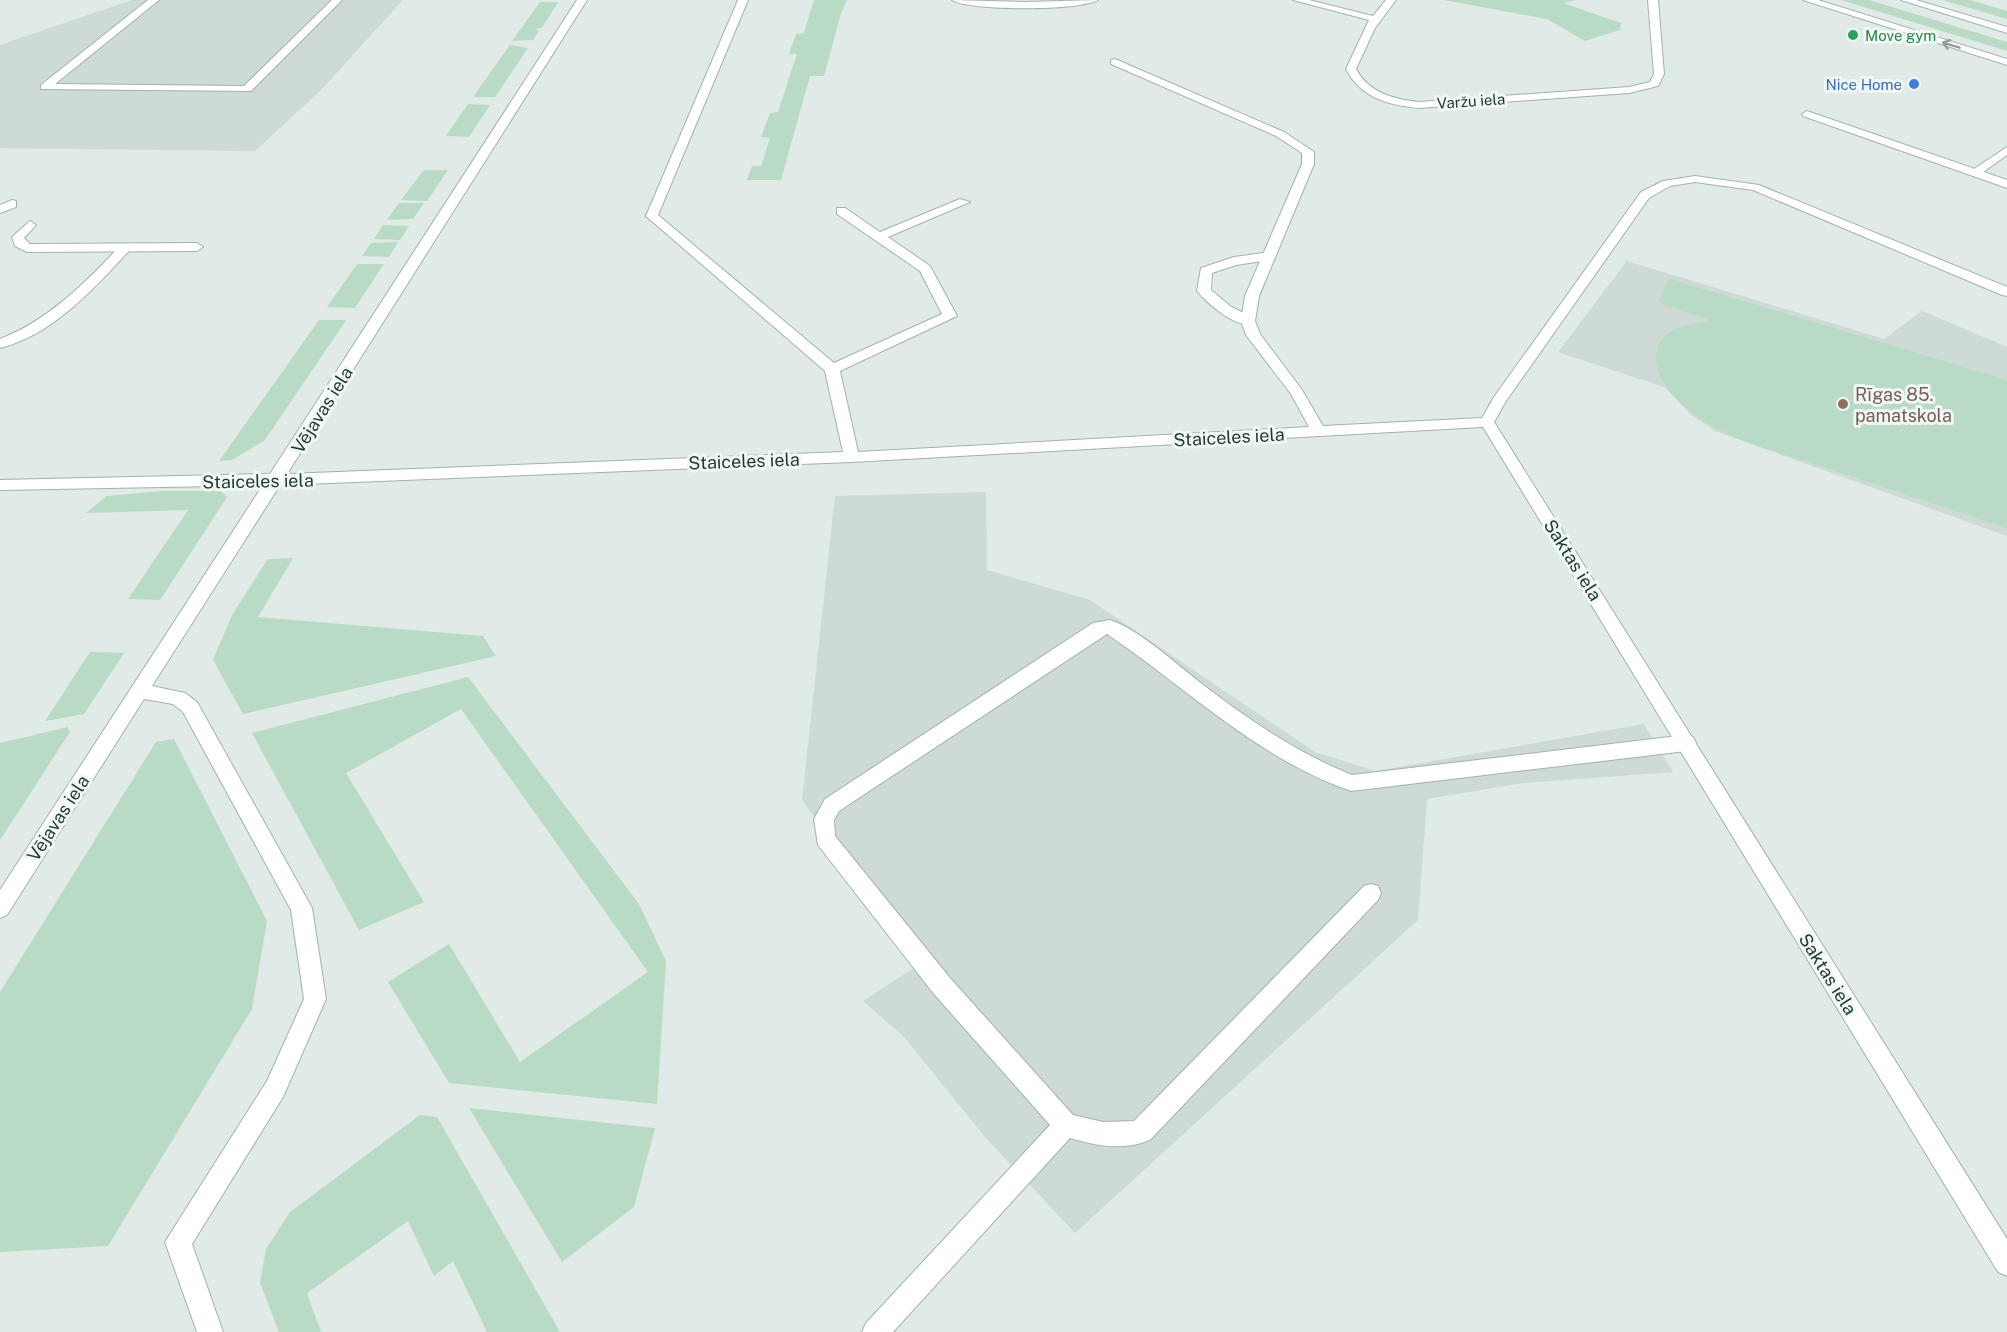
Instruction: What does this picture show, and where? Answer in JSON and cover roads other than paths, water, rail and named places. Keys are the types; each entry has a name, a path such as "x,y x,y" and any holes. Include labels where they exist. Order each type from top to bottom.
{"street":[{"path":"154,0 45,87 247,89 337,0"},
{"name":"Vējavas iela","path":"0,908 276,481 582,0"},
{"path":"743,0 652,216 832,369 852,457"},
{"path":"957,0 989,4 1071,3 1092,0"},
{"path":"1298,0 1375,19 1389,6 1391,0"},
{"name":"Varžu iela","path":"1375,19 1359,47 1351,69 1356,82 1388,100 1429,104 1629,90 1654,84 1659,74 1653,0"},
{"path":"1808,0 2007,62"},
{"path":"1906,0 2007,30"},
{"path":"1115,62 1280,134 1308,152 1308,164 1252,296 1248,321 1253,335 1297,393 1319,432"},
{"path":"1807,114 2007,184"},
{"path":"1975,173 2007,150"},
{"path":"1487,422 1499,400 1645,195 1666,183 1695,179 1726,181 1755,187 2007,292"},
{"path":"878,237 964,202"},
{"path":"832,369 950,316 925,269 841,211"},
{"path":"30,225 18,237 19,243 27,248 197,247"},
{"path":"0,344 22,337 81,295 125,248"},
{"path":"1248,321 1226,309 1204,291 1206,271 1234,261 1270,256"},
{"name":"Staiceles iela","path":"0,485 276,481 852,457 1487,422"},
{"name":"Saktas iela","path":"1487,422 2007,1263"},
{"path":"1371,893 1141,1131 1123,1137 1103,1136 1066,1125 942,986 825,839 824,819 832,805 1099,628 1110,627 1281,751 1323,774 1351,783 1686,743"},
{"path":"140,691 178,698 190,707 301,908 315,999 275,1089 178,1242 206,1313 210,1332"},
{"path":"875,1332 1066,1125"}],"place":[{"name":"Move gym","path":"1853,35"},
{"name":"Nice Home","path":"1914,84"},
{"name":"Rīgas 85. pamatskola","path":"1843,404"}]}
